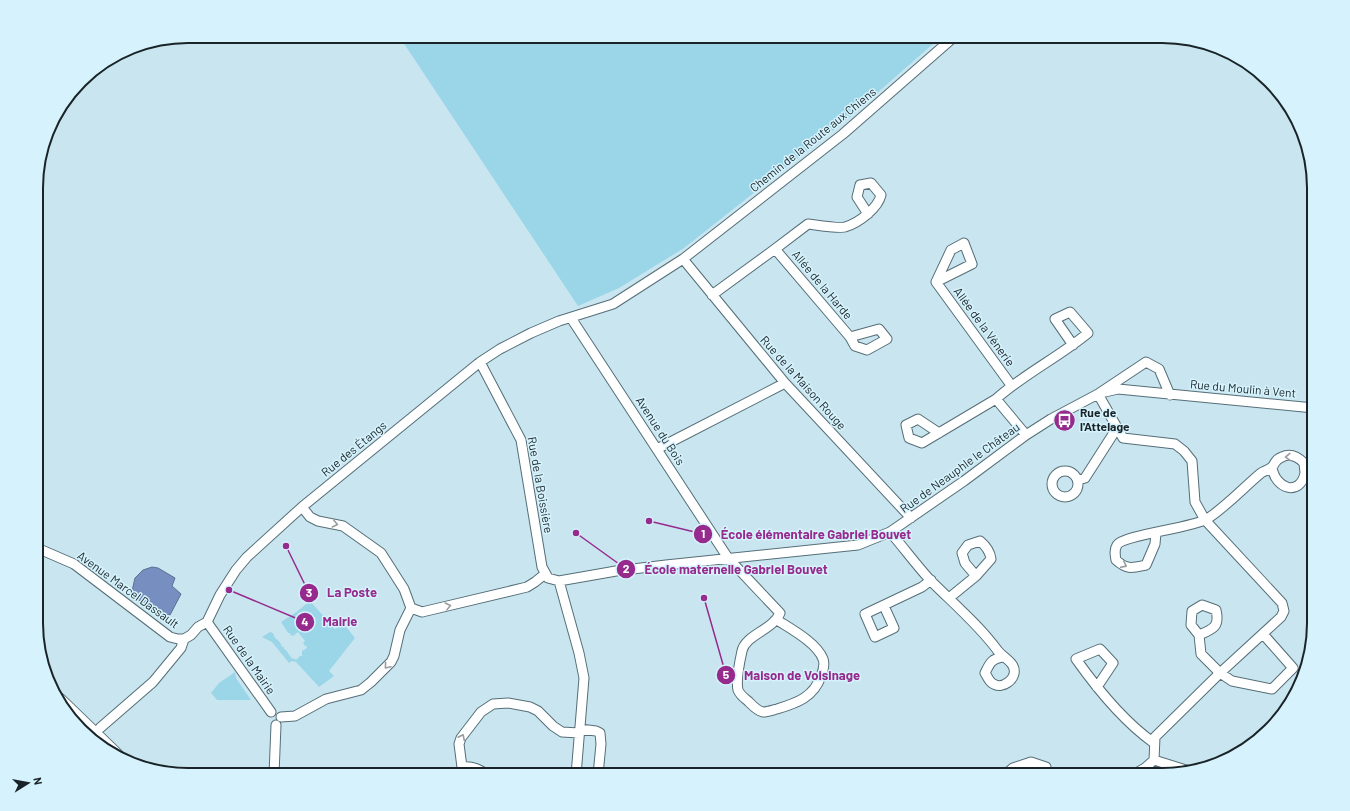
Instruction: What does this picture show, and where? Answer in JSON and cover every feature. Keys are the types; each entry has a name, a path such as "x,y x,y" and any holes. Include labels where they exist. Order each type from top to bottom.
{"street":[{"name":"Chemin de la Route aux Chiens","path":"683,259 843,134 947,43"},
{"name":"Allée de la Harde","path":"712,295 808,224 844,228 868,214"},
{"name":"Allée de la Vénerie","path":"964,243 972,264 936,282 951,250 964,243"},
{"name":"Allée de la Harde","path":"775,249 850,337"},
{"name":"Rue de la Maison Rouge","path":"683,259 785,384 910,518"},
{"name":"Rue des Étangs","path":"100,728 153,682 181,648 184,639 191,635 202,624 207,622 220,595 236,570 247,557 302,507 480,362 500,349 531,333 559,321 613,304 683,259"},
{"name":"Allée de la Vénerie","path":"936,282 1011,385"},
{"name":"Avenue du Bois","path":"571,318 728,558 780,613 777,620"},
{"name":"Allée de la Vénerie","path":"939,433 996,399 1011,385 1073,346"},
{"name":"Rue de la Boissière","path":"480,362 519,433 542,567 545,574"},
{"name":"Rue de Neauphle le Château","path":"559,581 616,571 858,545 890,532 1026,434 1098,394 1146,362 1159,369 1170,395"},
{"path":"657,449 785,384"},
{"name":"Rue du Moulin à Vent","path":"1098,394 1118,389 1307,407"},
{"path":"1098,394 1122,438 1175,444 1184,451 1192,461 1195,502 1205,520 1282,603 1284,611 1281,617 1155,737 1154,760 1145,768"},
{"path":"996,399 1026,434"},
{"path":"1078,480 1085,478 1117,428"},
{"path":"1156,533 1155,544 1146,565 1131,568 1122,566 1116,560 1115,551 1117,544 1125,539 1156,533 1205,520 1218,511 1262,472 1272,467"},
{"path":"276,725 271,724 268,720 268,716 271,712 277,712 282,717 295,716 326,699 361,690 371,682 391,662 394,656 400,630 411,608 404,589 381,553 343,526 318,521 310,517 302,507"},
{"path":"890,532 931,580 990,640 1003,657"},
{"name":"Avenue Marcel Dassault","path":"43,551 74,564 170,636 178,639 184,639"},
{"path":"411,608 422,612 527,587 545,574 548,578 559,581 582,667 583,693 577,768"},
{"path":"949,598 976,576"},
{"path":"884,606 922,587 931,580"},
{"path":"777,620 809,641 819,651 824,660 824,670 819,684 808,696 795,704 763,712 747,701 739,691 738,684 742,648 752,637 765,630 777,620"},
{"name":"Rue de la Mairie","path":"207,622 271,712"},
{"path":"1199,635 1200,654 1220,674 1232,681 1272,689 1294,668 1263,634"},
{"path":"1097,687 1140,733 1154,743"},
{"path":"463,768 459,744 461,738 481,712 493,704 508,703 530,707 538,711 553,726 562,732 596,731 600,733 601,744 599,768"},
{"path":"276,725 280,723 282,717"},
{"path":"274,768 276,725"},
{"path":"1154,760 1178,767"},
{"path":"1013,768 1032,762 1046,767"},
{"path":"467,768 469,766 476,768"}],"shaded area":[{"path":"404,43 934,43 851,116 684,248 619,288 578,306"},
{"path":"152,567 158,568 175,578 172,586 181,594 170,615 165,614 135,598 132,591 135,578 143,570"},
{"path":"310,601 335,629 343,623 355,638 329,671 334,676 319,687 296,662 292,661 289,663 272,642 262,637 270,632 273,633 275,638 280,642 282,647 284,647 292,659 293,658 296,660 302,656 302,651 307,648 303,643 305,641 298,632 291,636 281,622"},
{"path":"235,672 236,678 251,700 217,700 211,693 219,683"}],"place":[{"name":"Rue de l'Attelage","path":"1064,420"},
{"name":"École élémentaire Gabriel Bouvet","path":"649,521"},
{"name":"École maternelle Gabriel Bouvet","path":"576,533"},
{"name":"La Poste","path":"286,546"},
{"name":"Mairie","path":"229,590"},
{"name":"Maison de Voisinage","path":"704,598"}]}
